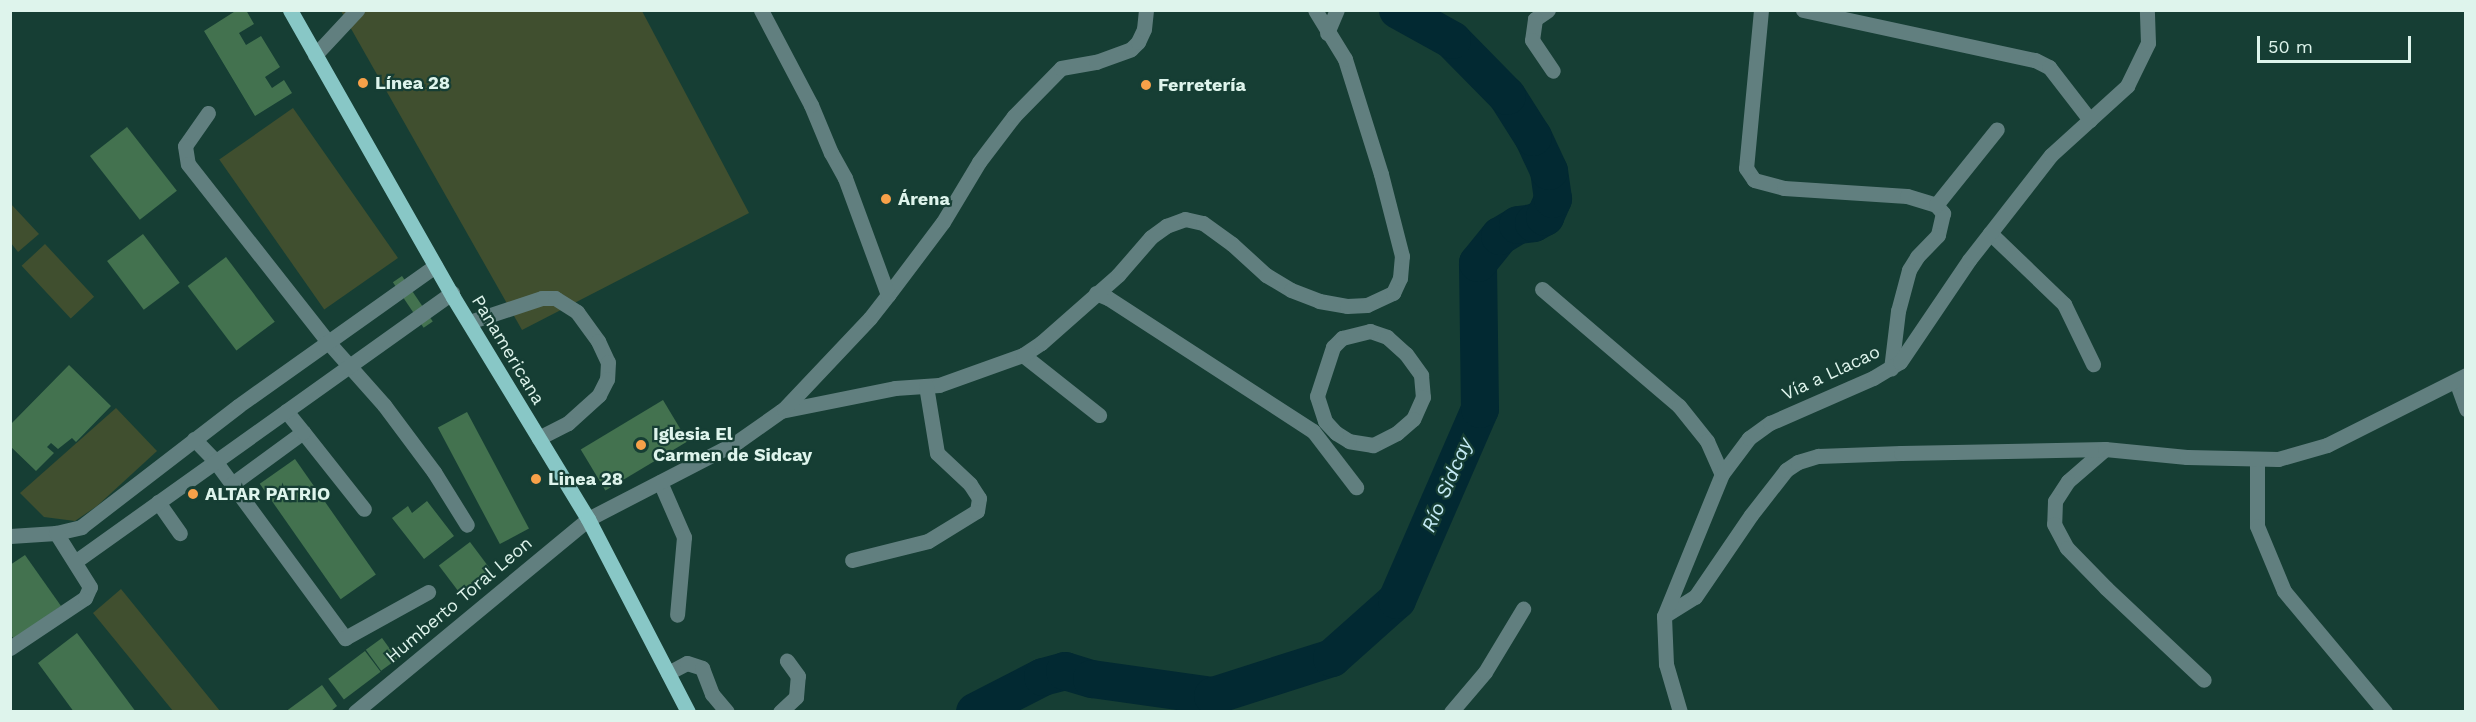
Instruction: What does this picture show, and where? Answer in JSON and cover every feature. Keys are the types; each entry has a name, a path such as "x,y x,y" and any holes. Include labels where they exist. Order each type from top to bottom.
{"main road":[{"name":"Panamericana","path":"290,10 435,266 588,519 684,705"}],"street":[{"path":"315,55 357,10"},
{"path":"761,10 811,105 831,153 845,178 888,295"},
{"path":"781,411 870,318 943,222 979,162 1014,116 1061,68 1096,62 1131,49 1138,42 1144,30 1146,10"},
{"path":"781,411 862,394 939,385 1023,355 1041,343 1119,275 1151,237 1166,226 1185,219 1203,223 1232,243 1266,275 1292,290 1319,301 1347,306 1367,305 1393,293 1400,278 1402,256 1381,174 1345,60 1315,10"},
{"path":"1327,33 1337,10"},
{"path":"1548,10 1535,19 1532,40 1553,71"},
{"path":"1761,10 1746,168 1754,180 1784,188 1907,196 1936,205 1943,213 1938,235 1917,257 1909,270 1898,311 1891,369"},
{"path":"1803,10 2034,60 2049,67 2090,120"},
{"name":"Vía a Llacao","path":"1680,711 1666,664 1664,616 1722,474 1749,438 1770,423 1891,369 1900,362 1969,260 2051,155 2127,86 2148,43 2147,10"},
{"path":"208,113 185,146 188,164 328,342 391,415 434,472 467,525"},
{"path":"1936,205 1997,129"},
{"path":"1990,233 2064,304 2094,364"},
{"path":"11,535 56,533 81,527 194,439 435,266"},
{"path":"1542,289 1678,406 1707,441 1722,474"},
{"path":"76,561 452,293"},
{"path":"1096,293 1108,298 1313,431 1356,487"},
{"path":"469,322 542,298 555,298 577,312 598,341 608,362 607,379 599,395 568,423 539,438"},
{"path":"1367,305 1370,331"},
{"path":"1370,331 1387,337 1406,354 1421,375 1423,397 1413,419 1397,433 1373,445 1349,441 1336,433 1325,421 1317,396 1333,347 1342,338 1370,331"},
{"path":"1023,355 1099,415"},
{"path":"1664,616 1695,597 1752,514 1786,470 1798,462 1818,456 2105,449 2257,460 2278,459 2327,445 2461,378 2466,408"},
{"path":"852,560 928,541 976,511 979,498 970,483 947,465 937,453 926,386"},
{"path":"286,411 364,509"},
{"name":"Humberto Toral Leon","path":"355,711 588,519 737,442 781,411"},
{"path":"232,484 303,432"},
{"path":"194,439 215,461 345,638 428,592"},
{"path":"2105,449 2068,481 2055,501 2054,524 2067,548 2204,680"},
{"path":"2257,460 2257,526 2284,591 2385,711"},
{"path":"660,482 684,537 677,615"},
{"path":"158,502 180,533"},
{"path":"10,648 85,598 90,587 76,561 56,533"},
{"path":"1451,711 1485,672 1523,609"},
{"path":"780,711 796,697 798,676 787,661"},
{"path":"668,673 687,663 702,668 712,694 727,711"}],"green space":[{"path":"341,11 642,11 749,213 522,330"},
{"path":"293,108 398,258 324,310 219,160"},
{"path":"10,203 39,234 18,252 11,243"},
{"path":"45,244 94,297 71,318 22,266"},
{"path":"116,408 157,451 97,506 75,521 44,517 20,493"},
{"path":"121,589 220,711 173,711 93,613"}],"building":[{"path":"237,10 246,10 254,24 239,33 246,45 261,36 280,67 265,77 272,88 284,80 292,93 255,116 204,31"},
{"path":"127,127 177,191 140,220 90,156"},
{"path":"143,234 180,283 144,310 107,261"},
{"path":"226,257 275,322 236,351 188,286"},
{"path":"402,276 433,322 424,328 393,282"},
{"path":"69,365 111,406 76,442 72,438 58,449 51,443 47,447 54,453 36,471 10,446 10,425"},
{"path":"663,400 688,441 605,491 581,449"},
{"path":"467,412 529,529 500,544 438,427"},
{"path":"295,459 376,575 341,599 260,484"},
{"path":"427,501 454,536 424,559 392,518 408,506 412,513"},
{"path":"470,542 490,569 459,593 439,565"},
{"path":"25,555 61,606 14,639 10,634 10,565"},
{"path":"77,633 136,712 74,712 38,663"},
{"path":"382,638 397,659 381,671 366,650"},
{"path":"365,651 381,672 344,699 328,679"},
{"path":"322,685 337,706 330,712 285,712"}],"waterway":[{"name":"Río Sidcay","path":"975,712 1043,677 1065,671 1092,679 1213,696 1332,658 1397,600 1480,409 1478,263 1500,236 1518,225 1534,223 1545,217 1553,199 1549,171 1533,137 1507,96 1452,40 1398,10"}],"place":[{"name":"Línea 28","path":"363,83"},
{"name":"Ferretería","path":"1146,85"},
{"name":"Árena","path":"886,199"},
{"name":"Iglesia El Carmen de Sidcay","path":"641,445"},
{"name":"Linea 28","path":"536,479"},
{"name":"ALTAR PATRIO","path":"193,494"}]}
